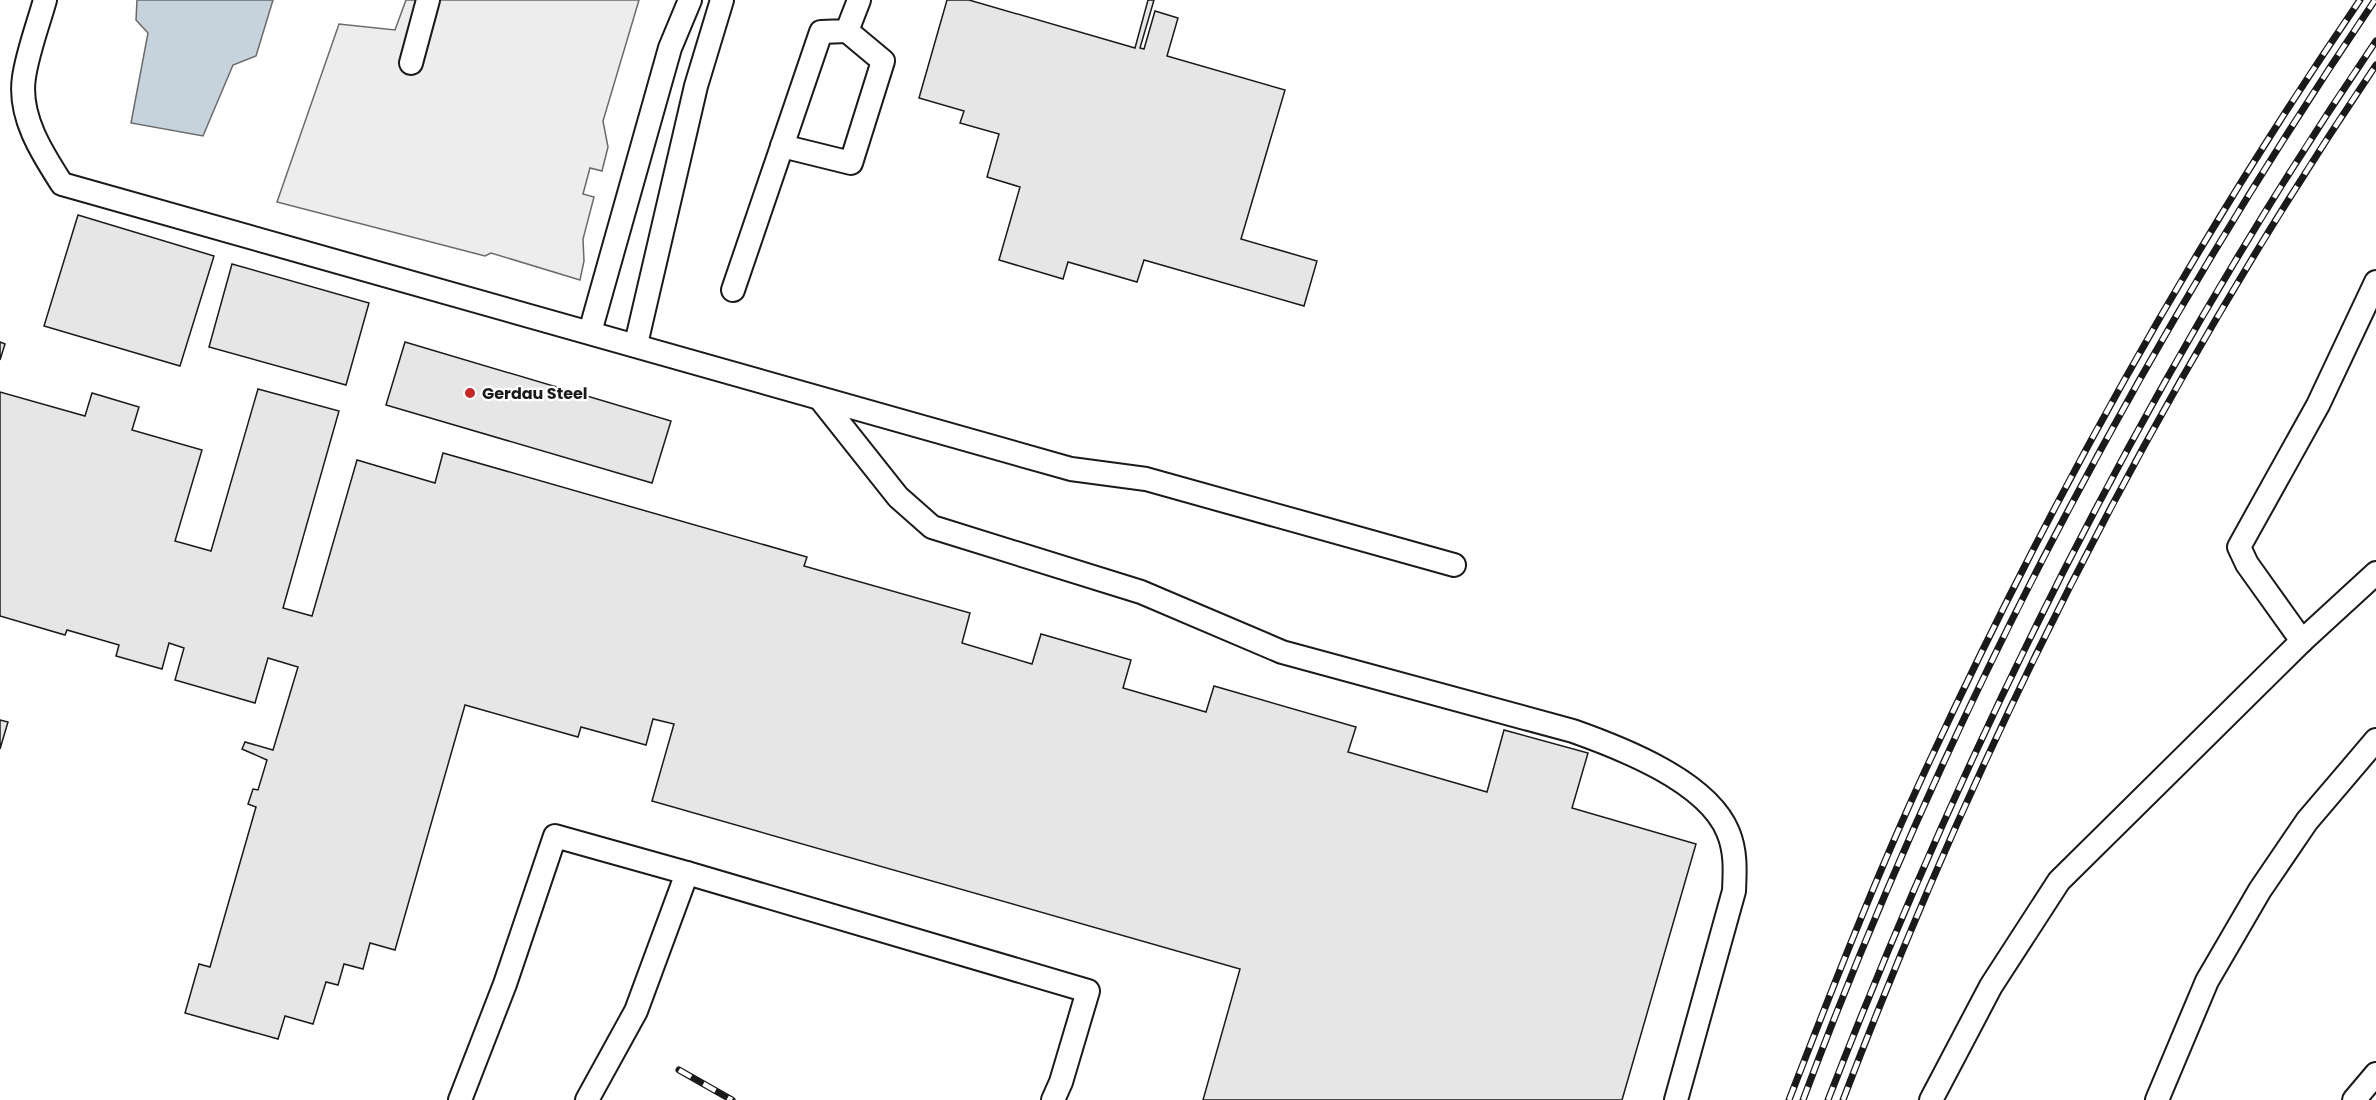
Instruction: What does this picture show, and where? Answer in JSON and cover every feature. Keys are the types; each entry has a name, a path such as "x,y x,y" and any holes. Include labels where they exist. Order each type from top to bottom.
{"lane":[{"path":"45,0 23,78 26,114 40,148 62,184 636,344 821,400 1071,469 1146,479 1454,565"},
{"path":"411,63 428,0"},
{"path":"590,332 670,48 690,0"},
{"path":"636,344 696,86 722,0"},
{"path":"847,31 859,0"},
{"path":"733,290 782,146 821,33 847,31 882,61 851,163 782,146"},
{"path":"2302,641 2265,591 2239,547 2318,405 2376,282"},
{"path":"821,400 898,497 932,527 1141,592 1282,652 1573,731 1604,742 1699,794 1716,812 1728,831 1735,858 1734,891 1676,1100"},
{"path":"1931,1100 1991,986 2059,881 2302,641 2376,573"},
{"path":"2157,1100 2208,981 2260,890 2307,822 2376,740"},
{"path":"460,1100 505,984 555,836 1088,991 1061,1083 1053,1100"},
{"path":"587,1100 636,1011 687,873"},
{"path":"2354,1100 2376,1074"}],"shaded area":[{"path":"137,0 273,0 256,56 233,65 203,136 131,123 148,33 136,20"},
{"path":"406,0 639,0 603,121 608,147 602,171 590,168 583,194 594,197 583,239 584,261 580,280 491,253 485,256 277,202 339,24 395,30"}],"building":[{"path":"947,0 969,0 1135,48 1148,0 1154,0 1140,48 1144,49 1155,11 1178,18 1167,56 1285,90 1241,239 1317,261 1304,306 1144,260 1137,282 1068,262 1063,279 999,260 1020,187 987,177 999,134 960,123 964,111 919,98"},
{"path":"78,215 214,256 180,366 44,326"},
{"path":"232,264 369,303 346,385 209,347"},
{"path":"0,342 5,344 0,360"},
{"path":"405,342 671,421 652,483 386,405"},
{"path":"258,389 339,411 283,608 312,616 357,460 435,483 443,453 807,557 804,566 970,613 962,643 1032,664 1041,634 1131,660 1123,688 1206,712 1214,686 1356,727 1348,752 1487,792 1504,730 1588,753 1572,808 1696,844 1622,1100 1203,1100 1240,969 652,801 674,724 653,719 646,745 581,727 578,737 465,705 395,950 370,943 363,969 344,964 338,985 326,982 313,1024 285,1016 278,1039 185,1013 199,964 210,967 256,807 248,804 253,789 258,790 267,760 242,749 245,742 273,750 298,667 268,658 255,703 175,680 184,648 169,643 162,669 116,656 119,645 67,630 65,635 0,616 0,392 85,416 92,393 139,407 132,430 202,450 175,541 211,551"},
{"path":"0,720 8,722 0,749"}],"railway":[{"path":"1789,1100 1889,852 1972,671 2022,572 2126,376 2182,281 2298,92 2360,0"},
{"path":"1803,1100 1860,955 1921,813 2056,533 2130,396 2208,262 2290,130 2375,0"},
{"path":"1828,1100 1943,824 2072,555 2142,423 2216,293 2294,166 2376,41"},
{"path":"1843,1100 1954,831 2015,698 2080,568 2148,439 2221,312 2296,187 2376,65"},
{"path":"679,1070 732,1100"}],"place":[{"name":"Gerdau Steel","path":"470,393"}]}
